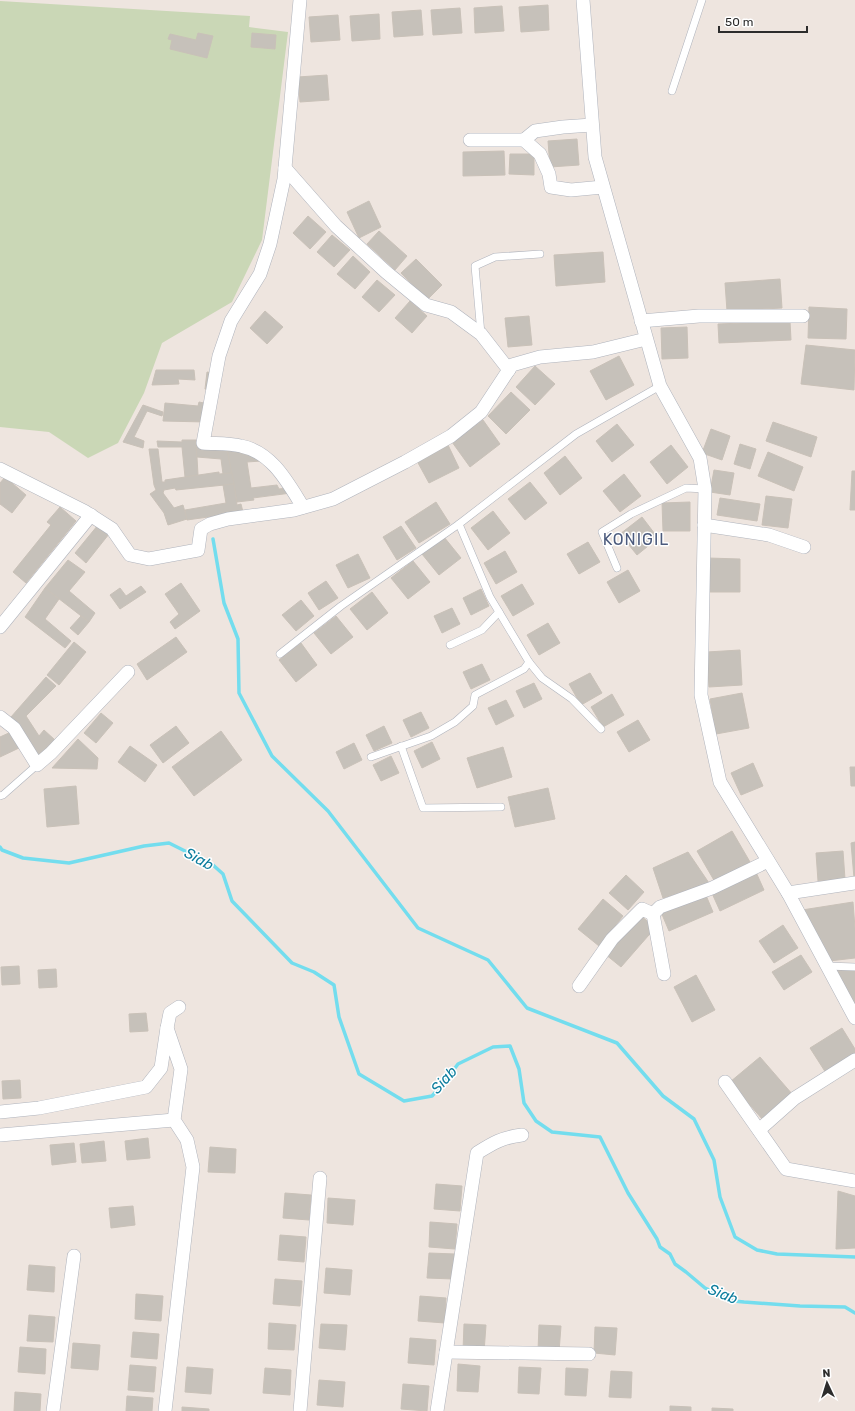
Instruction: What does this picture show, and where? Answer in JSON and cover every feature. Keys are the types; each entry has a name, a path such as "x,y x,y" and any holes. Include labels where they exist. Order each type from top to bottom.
{"street":[{"path":"300,0 284,179 270,244 260,274 231,321 219,356 203,443 241,446 257,452 283,475 303,507"},
{"path":"583,0 595,156 660,386 700,458 705,489 701,694 720,782 788,893 855,1018"},
{"path":"470,140 524,140 535,131 592,125"},
{"path":"524,140 540,154 549,174 551,187 571,190 603,187"},
{"path":"285,168 336,226 386,272 426,305 451,312 481,334 509,370"},
{"path":"641,321 699,316 803,316"},
{"path":"0,469 84,510 112,529 130,555 149,558 198,550 201,528 228,519 294,510 333,499 405,462 451,436 481,412 512,365 540,357 593,352 646,339"},
{"path":"0,627 91,515"},
{"path":"704,525 769,535 804,547"},
{"path":"0,717 14,728 37,765 51,753 128,672"},
{"path":"653,914 660,906 712,888 768,861"},
{"path":"788,893 855,883"},
{"path":"579,986 612,939 642,909 653,914"},
{"path":"653,914 664,974"},
{"path":"0,1112 39,1108 146,1086 161,1068 170,1013 179,1007"},
{"path":"165,1411 193,1167 188,1140 174,1120 181,1069 167,1028"},
{"path":"759,1130 795,1098 855,1060"},
{"path":"725,1082 786,1169 855,1181"},
{"path":"0,1135 174,1120"},
{"path":"437,1411 477,1153 495,1141 522,1135"},
{"path":"300,1411 320,1178"},
{"path":"53,1411 74,1256"},
{"path":"446,1352 588,1354"}],"lane":[{"path":"672,91 702,0"},
{"path":"481,334 475,266 495,257 540,254"},
{"path":"280,654 341,606 460,524 576,434 660,386"},
{"path":"617,568 602,532 631,514 686,488 705,489"},
{"path":"460,524 490,597 529,662 542,678 572,699 601,729"},
{"path":"450,645 482,630 499,612"},
{"path":"371,757 431,736 455,722 473,706 475,695 524,669 529,662"},
{"path":"402,746 423,808 501,807"},
{"path":"0,796 37,765"},
{"path":"827,966 855,967"}],"green space":[{"path":"0,1 250,16 249,27 288,32 262,240 232,302 162,343 144,393 118,443 88,458 49,432 0,427"}],"building":[{"path":"548,5 549,30 521,32 519,7"},
{"path":"502,6 504,31 475,33 474,8"},
{"path":"460,8 462,33 433,35 431,10"},
{"path":"421,10 423,35 394,37 392,12"},
{"path":"379,14 380,39 352,41 350,16"},
{"path":"338,15 340,40 311,42 309,17"},
{"path":"198,33 213,36 207,58 170,49 172,40 168,39 170,34 196,40"},
{"path":"252,33 276,35 275,49 251,47"},
{"path":"327,75 329,100 300,102 298,77"},
{"path":"577,139 579,165 550,167 548,141"},
{"path":"504,151 505,175 463,176 463,152"},
{"path":"510,154 534,154 534,175 509,174"},
{"path":"369,201 381,227 359,238 347,212"},
{"path":"308,216 326,232 310,249 293,233"},
{"path":"379,231 407,256 395,270 367,244"},
{"path":"332,235 350,250 334,267 317,252"},
{"path":"603,252 605,282 556,286 554,255"},
{"path":"353,256 370,272 355,289 337,274"},
{"path":"416,259 442,285 427,300 401,273"},
{"path":"780,279 782,308 727,311 725,283"},
{"path":"377,280 395,295 379,312 362,297"},
{"path":"410,301 427,316 412,333 395,318"},
{"path":"809,307 847,309 846,339 808,338"},
{"path":"265,311 283,327 267,344 250,328"},
{"path":"529,316 532,345 508,347 505,318"},
{"path":"790,321 791,340 719,343 718,324"},
{"path":"687,327 688,358 662,359 661,328"},
{"path":"806,345 855,350 854,390 801,384"},
{"path":"619,356 634,385 606,400 590,371"},
{"path":"535,366 555,384 535,405 516,387"},
{"path":"156,370 194,370 195,380 178,379 179,384 152,385"},
{"path":"207,372 214,373 211,390 205,389"},
{"path":"511,392 530,410 506,434 488,416"},
{"path":"199,402 209,404 206,422 163,421 165,403 198,406"},
{"path":"143,405 163,412 162,416 147,411 134,437 144,441 143,448 123,442"},
{"path":"483,420 500,444 470,467 452,442"},
{"path":"773,422 817,437 811,457 766,441"},
{"path":"617,424 634,445 612,462 596,441"},
{"path":"711,429 730,436 722,460 702,453"},
{"path":"182,440 196,440 198,475 185,477 182,447 158,447 157,441 182,442"},
{"path":"740,444 756,449 750,469 734,464"},
{"path":"448,445 459,468 429,483 417,461"},
{"path":"671,445 688,467 667,484 650,462"},
{"path":"196,446 227,448 232,473 223,474 221,459 197,457"},
{"path":"227,448 259,455 261,461 247,462 251,488 277,485 279,489 287,488 291,493 253,498 254,500 237,502"},
{"path":"149,449 158,449 162,482 165,482 165,480 219,472 219,474 232,473 234,484 164,490 163,493 174,508 183,505 187,519 168,525 164,513 150,494 156,490"},
{"path":"768,452 803,467 794,491 758,476"},
{"path":"565,456 582,478 560,495 544,473"},
{"path":"714,470 734,473 730,495 710,492"},
{"path":"852,471 855,471 855,510 850,510"},
{"path":"624,474 641,496 620,512 603,491"},
{"path":"5,477 26,495 12,513 0,504 0,483"},
{"path":"530,482 547,503 525,520 508,499"},
{"path":"234,484 237,505 241,504 243,512 187,520 185,510 226,503 223,485"},
{"path":"766,496 792,499 788,528 762,525"},
{"path":"720,498 760,504 757,521 717,515"},
{"path":"436,502 450,524 419,543 405,522"},
{"path":"690,502 690,531 663,531 662,503"},
{"path":"60,507 76,521 26,583 13,572 51,525 47,522"},
{"path":"493,511 510,533 488,550 471,528"},
{"path":"642,517 658,538 637,555 620,534"},
{"path":"98,525 109,534 86,563 75,553"},
{"path":"401,526 416,548 397,560 383,537"},
{"path":"444,537 461,558 439,575 422,554"},
{"path":"588,542 600,562 579,574 567,554"},
{"path":"505,551 517,572 496,584 484,563"},
{"path":"358,554 370,578 348,588 336,565"},
{"path":"708,558 740,559 740,592 708,592"},
{"path":"68,560 85,572 69,591 95,613 89,622 45,588"},
{"path":"413,561 430,582 408,599 391,578"},
{"path":"628,570 640,591 619,603 607,582"},
{"path":"326,581 338,598 319,610 308,593"},
{"path":"181,583 200,611 175,629 170,622 179,614 165,594"},
{"path":"522,584 534,604 513,616 501,596"},
{"path":"141,586 146,592 120,609 110,595 120,588 126,596"},
{"path":"45,588 59,599 45,619 71,641 65,648 25,617"},
{"path":"481,589 489,606 471,615 463,598"},
{"path":"372,592 388,613 367,630 350,609"},
{"path":"301,600 314,616 296,631 282,615"},
{"path":"452,608 460,624 442,633 434,616"},
{"path":"81,616 89,622 78,635 70,628"},
{"path":"336,616 353,637 331,654 314,633"},
{"path":"548,623 560,643 539,655 527,635"},
{"path":"176,637 187,652 147,680 137,664"},
{"path":"74,642 86,652 59,685 47,675"},
{"path":"301,643 317,665 296,682 279,660"},
{"path":"740,650 742,685 709,687 707,652"},
{"path":"482,664 490,680 471,689 463,672"},
{"path":"590,673 602,693 581,705 569,684"},
{"path":"46,677 56,686 26,716 39,736 44,730 55,740 46,748 48,750 37,758 11,717"},
{"path":"534,683 542,699 524,708 516,691"},
{"path":"742,693 749,728 716,734 710,699"},
{"path":"612,694 624,715 603,727 591,707"},
{"path":"506,700 514,716 496,725 488,708"},
{"path":"421,712 429,728 411,737 403,720"},
{"path":"101,713 113,723 96,743 84,733"},
{"path":"638,720 650,740 629,752 617,732"},
{"path":"176,726 189,743 163,763 150,745"},
{"path":"384,726 392,743 374,751 366,735"},
{"path":"221,731 242,760 194,796 172,767"},
{"path":"11,732 19,748 0,757 0,737"},
{"path":"78,739 98,758 97,769 52,768"},
{"path":"432,742 440,759 422,768 414,751"},
{"path":"354,743 362,760 344,769 336,752"},
{"path":"130,746 157,765 145,782 118,762"},
{"path":"503,747 512,777 477,788 467,758"},
{"path":"391,756 399,773 381,781 373,765"},
{"path":"753,763 763,786 741,795 731,773"},
{"path":"850,767 855,767 855,786 851,786"},
{"path":"76,786 79,824 47,827 44,789"},
{"path":"548,788 555,819 515,827 508,797"},
{"path":"732,831 750,862 715,882 697,851"},
{"path":"855,842 855,878 854,878 851,843"},
{"path":"843,851 845,879 818,881 816,853"},
{"path":"688,852 709,883 663,898 653,868"},
{"path":"755,870 764,890 720,911 711,891"},
{"path":"626,875 644,892 628,910 609,893"},
{"path":"705,893 713,912 669,931 661,912"},
{"path":"603,899 623,916 599,946 578,929"},
{"path":"853,902 855,958 829,961 802,910"},
{"path":"639,914 655,928 621,967 605,954"},
{"path":"783,925 798,948 774,963 759,941"},
{"path":"801,955 812,972 784,990 772,972"},
{"path":"19,966 20,984 2,985 1,967"},
{"path":"56,969 57,987 39,988 38,970"},
{"path":"836,970 855,970 855,1005"},
{"path":"696,975 715,1010 692,1022 674,987"},
{"path":"146,1013 148,1031 130,1032 129,1014"},
{"path":"842,1028 855,1049 855,1056 826,1073 810,1048"},
{"path":"760,1057 793,1095 763,1120 730,1082"},
{"path":"20,1080 21,1098 3,1099 2,1081"},
{"path":"148,1138 150,1158 127,1160 125,1141"},
{"path":"104,1141 106,1161 82,1163 80,1144"},
{"path":"74,1143 76,1162 52,1165 50,1145"},
{"path":"210,1147 236,1149 235,1173 208,1172"},
{"path":"436,1184 462,1186 460,1211 434,1209"},
{"path":"838,1191 855,1196 855,1248 836,1249"},
{"path":"285,1193 311,1195 309,1220 283,1218"},
{"path":"328,1198 355,1200 353,1225 327,1223"},
{"path":"133,1206 135,1225 111,1228 109,1208"},
{"path":"430,1222 457,1224 455,1249 429,1247"},
{"path":"280,1235 306,1237 304,1262 278,1260"},
{"path":"429,1253 455,1254 453,1279 427,1278"},
{"path":"29,1265 55,1267 54,1292 27,1290"},
{"path":"326,1268 352,1270 350,1295 324,1293"},
{"path":"275,1279 302,1281 300,1306 273,1304"},
{"path":"136,1294 163,1296 161,1321 135,1319"},
{"path":"420,1296 446,1298 445,1323 418,1321"},
{"path":"29,1315 55,1317 53,1342 27,1341"},
{"path":"269,1323 296,1325 294,1350 268,1349"},
{"path":"321,1324 347,1325 345,1350 319,1348"},
{"path":"464,1324 486,1325 484,1352 463,1351"},
{"path":"539,1325 561,1326 559,1352 538,1351"},
{"path":"595,1327 617,1328 615,1355 594,1353"},
{"path":"133,1332 159,1334 157,1359 131,1357"},
{"path":"410,1338 436,1340 434,1365 408,1363"},
{"path":"73,1343 100,1345 98,1370 71,1368"},
{"path":"20,1347 46,1349 45,1374 18,1372"},
{"path":"458,1364 480,1366 478,1392 457,1391"},
{"path":"130,1365 156,1367 154,1392 128,1390"},
{"path":"187,1367 213,1369 211,1394 185,1392"},
{"path":"519,1367 541,1368 539,1394 518,1393"},
{"path":"265,1368 291,1370 290,1395 263,1393"},
{"path":"566,1368 588,1369 586,1396 565,1395"},
{"path":"611,1371 632,1372 631,1398 609,1397"},
{"path":"319,1380 345,1382 343,1407 317,1405"},
{"path":"403,1384 429,1386 427,1411 401,1409"},
{"path":"15,1392 41,1394 40,1411 14,1411"},
{"path":"127,1396 153,1398 152,1411 126,1411"},
{"path":"670,1406 691,1407 691,1411 670,1411"},
{"path":"182,1407 209,1409 209,1411 182,1411"},
{"path":"712,1408 733,1409 733,1411 712,1411"}],"waterway":[{"path":"213,539 224,603 238,639 239,693 272,756 328,811 418,928 488,960 527,1008 617,1043 663,1096 694,1119 714,1160 720,1197 735,1237 757,1250 777,1254 855,1257"},
{"name":"Siab","path":"0,847 2,850 23,858 69,863 144,846 169,843 213,865 223,874 232,901 292,963 314,972 334,985 339,1017 359,1074 404,1101 432,1096 458,1064 493,1047 510,1046 519,1069 524,1103 536,1121 552,1132 600,1137 628,1193 657,1239 660,1247 670,1254 675,1264 705,1288 734,1301 800,1306 845,1307 855,1313"}],"district":[{"name":"KONIGIL","path":"636,539"}]}
